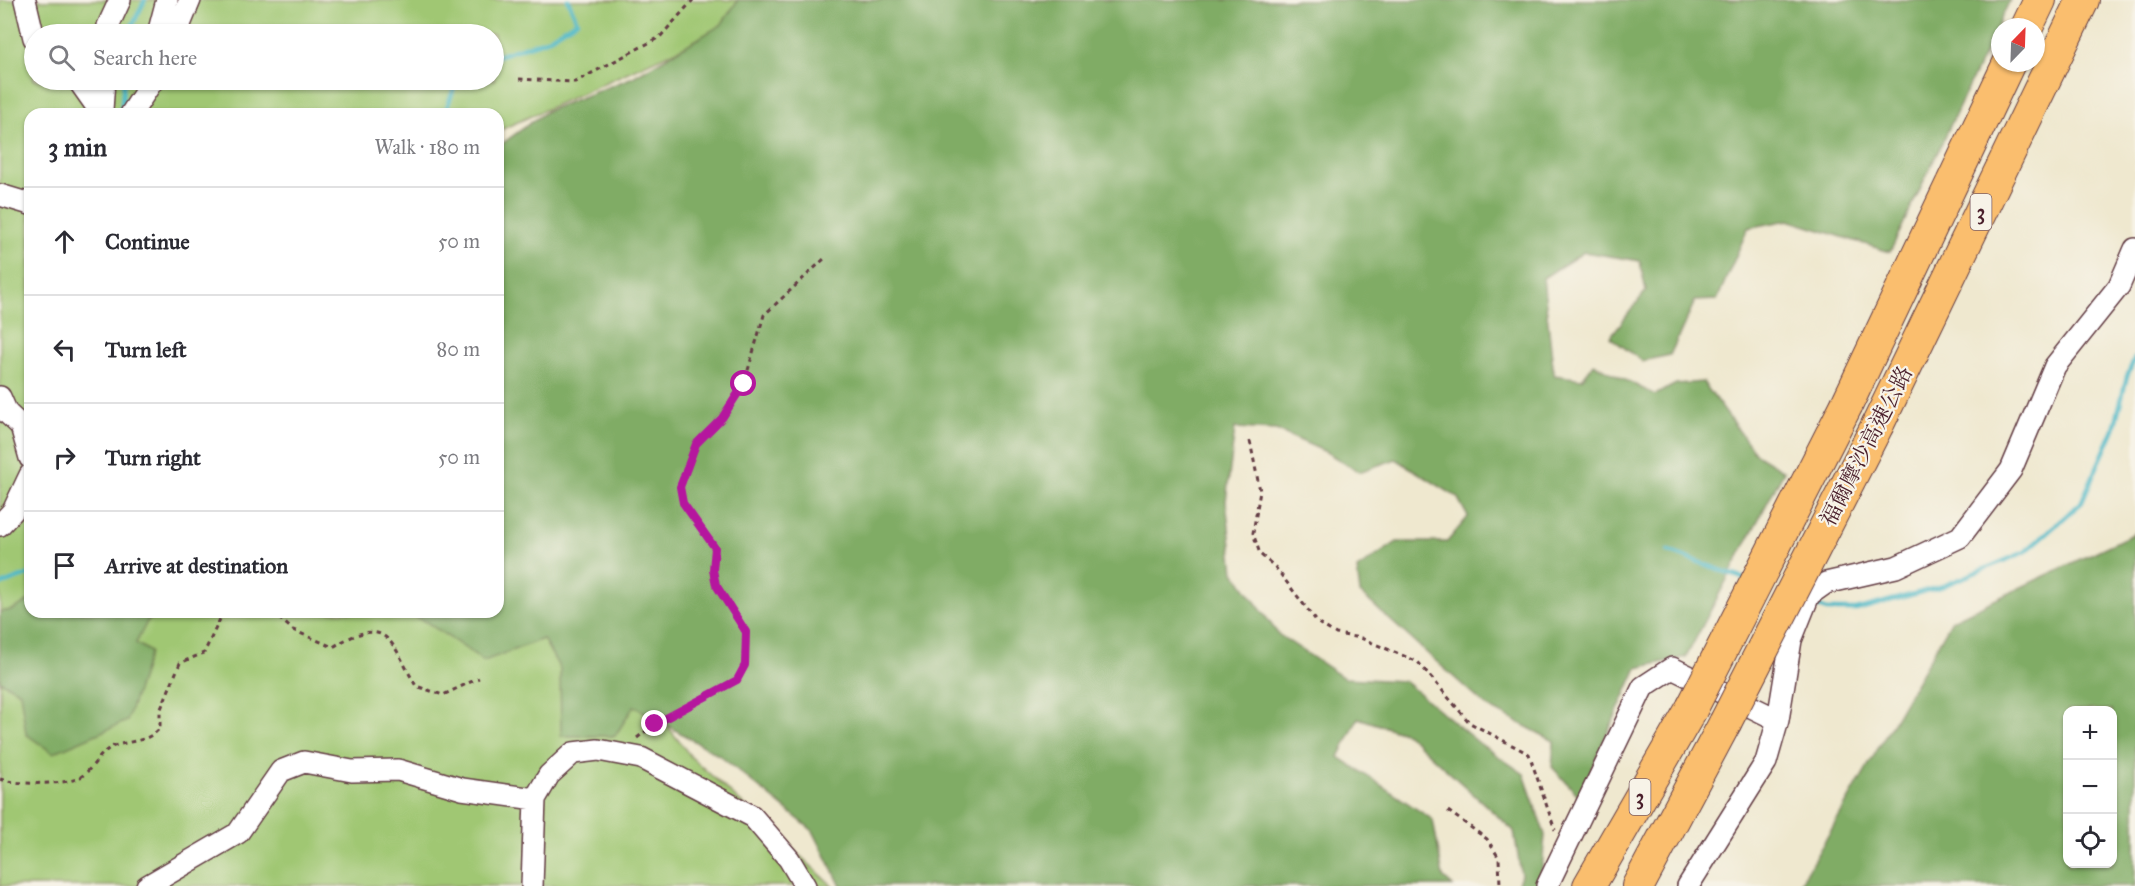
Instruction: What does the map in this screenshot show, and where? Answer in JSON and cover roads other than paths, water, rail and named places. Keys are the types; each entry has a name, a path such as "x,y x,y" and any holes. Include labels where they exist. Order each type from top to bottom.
{"highway":[{"path":"2031,18 2040,0"},
{"name":"福爾摩沙高速公路","path":"1638,886 1725,723 1878,424 2083,0"},
{"name":"福爾摩沙高速公路","path":"1590,886 1604,856 1692,708 1846,404 2005,72"}],"lane":[{"path":"25,0 31,24"},
{"path":"109,24 120,0"},
{"path":"160,24 166,0"},
{"path":"180,24 190,0"},
{"path":"86,90 99,108"},
{"path":"102,108 103,90"},
{"path":"134,108 146,90"},
{"path":"0,195 24,202"},
{"path":"1688,886 1766,762 1778,720 1791,640 1809,595 1826,583 1896,567 1960,537 2011,470 2055,366 2119,286 2135,249"},
{"path":"0,397 7,413 21,426 24,437"},
{"path":"0,525 13,511 24,488"},
{"path":"1547,886 1643,687 1672,668 1778,720"},
{"path":"532,886 535,799 549,775 573,753 598,750 641,758 752,816 789,859 805,886"},
{"path":"147,886 238,833 281,771 304,762 352,771 398,770 462,789 535,799"}],"waterway":[{"path":"133,24 145,0"},
{"path":"504,54 546,40 577,21 568,0"},
{"path":"122,108 123,90"},
{"path":"447,108 453,90"},
{"path":"1812,604 1827,610 1856,610 1943,586 2025,552 2081,503 2114,429 2127,376 2135,358"},
{"path":"1668,551 1745,579"},
{"path":"0,585 24,576"}]}
